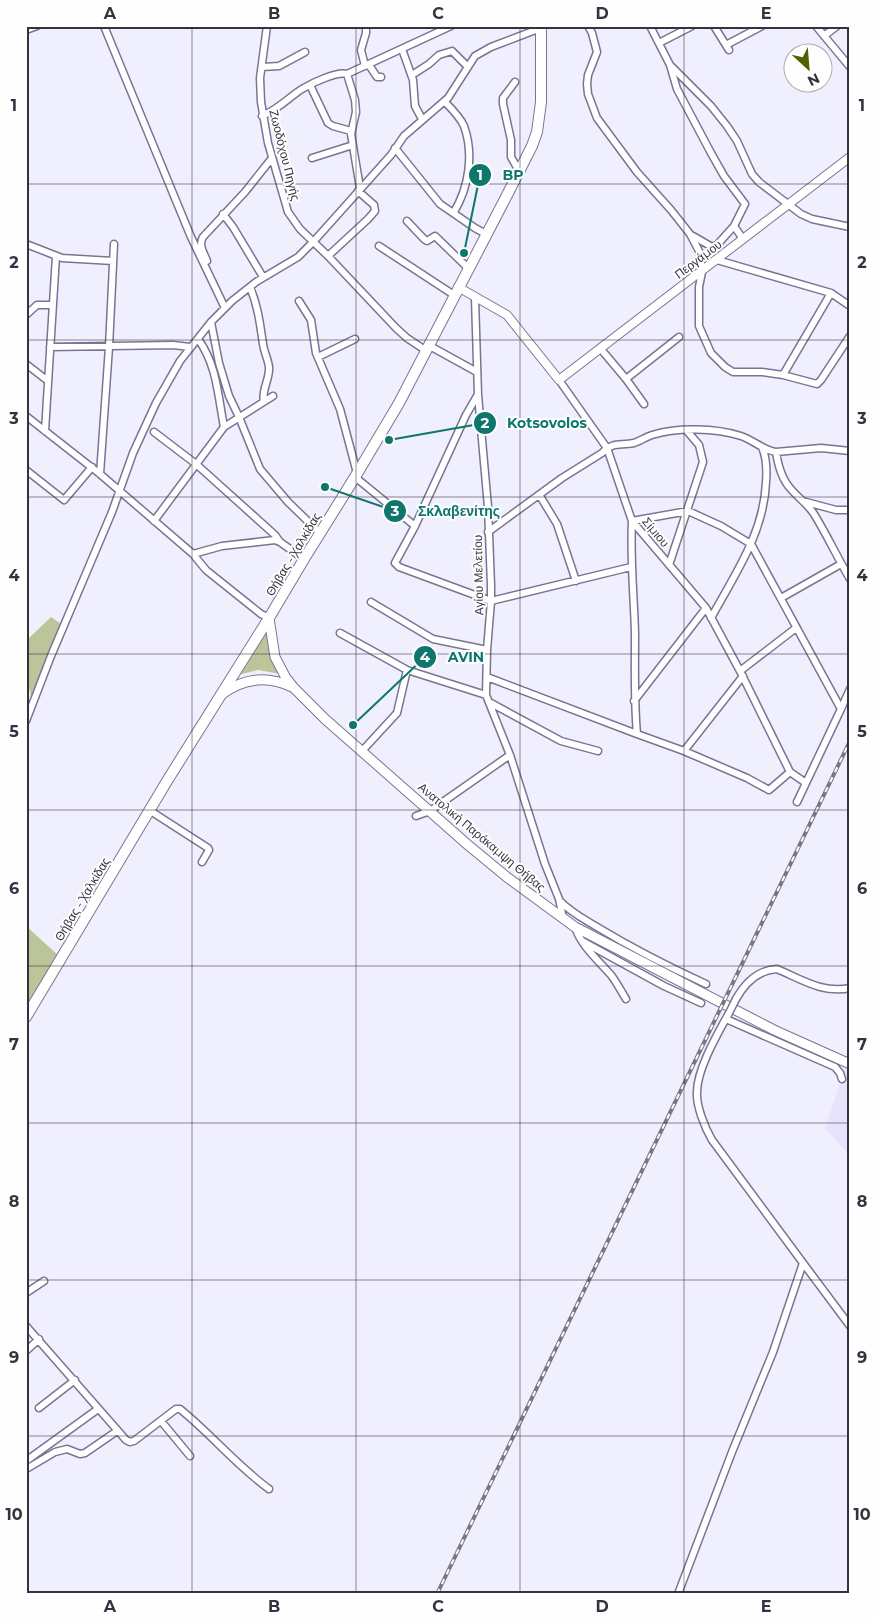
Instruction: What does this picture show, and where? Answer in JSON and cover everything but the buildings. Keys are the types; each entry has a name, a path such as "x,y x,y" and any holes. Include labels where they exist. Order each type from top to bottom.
{"main road":[{"name":"Θήβας - Χαλκίδας","path":"26,1017 399,403 532,146 539,120 541,102 541,27"},
{"name":"Ανατολική Παράκαμψη Θήβας","path":"269,618 275,657 286,678 294,688 325,719 508,878 575,927 758,1022 850,1064"},
{"path":"221,695 237,685 256,680 276,681 294,688"}],"street":[{"path":"26,30 37,26"},
{"path":"104,26 191,236 227,307"},
{"name":"Ζωοδόχου Πηγής","path":"267,26 260,86 262,116 288,212 300,229 314,241 407,338 477,372"},
{"path":"366,26 361,50 367,66 377,77 381,77"},
{"path":"262,116 276,109 301,89 341,72 347,74 367,66 440,29 451,26"},
{"path":"588,26 597,52 588,75 587,84 588,94 597,118 637,172 690,234 700,253 702,272 699,288 699,326 711,353 733,372 762,372 819,383 849,339"},
{"path":"650,26 670,65 677,89 711,153 724,176 745,204 734,226 717,245 712,247 690,234"},
{"path":"659,43 692,26"},
{"path":"714,26 727,48 762,26"},
{"path":"816,26 850,67"},
{"path":"824,36 837,26"},
{"path":"26,721 54,647 120,492 133,453 168,380 190,347 211,322 250,287 262,277 290,262 314,241 396,148 404,136 445,102 475,56 541,27"},
{"path":"402,49 412,75 414,106 422,120"},
{"path":"412,75 439,55 452,51 468,68"},
{"path":"262,67 279,66 305,52"},
{"path":"670,65 711,106 727,126 737,140 746,164 755,178 787,205 801,214 812,219 850,227"},
{"path":"328,256 363,225 375,211 374,205 359,190 351,131 356,112 355,100 347,74"},
{"path":"515,82 503,98 503,104 511,140 511,157 520,170"},
{"path":"310,85 328,123 332,126 351,131"},
{"path":"445,102 460,120 467,138 468,177 465,190 454,212"},
{"path":"312,158 353,145"},
{"path":"396,148 435,198 466,222 486,234"},
{"name":"Περγάμου","path":"559,380 850,157"},
{"path":"227,307 201,247 201,241 223,214 246,192 272,158"},
{"path":"223,214 233,227 262,277"},
{"path":"407,221 424,239 427,240 435,236 468,268"},
{"path":"734,226 743,239"},
{"path":"26,244 72,260 113,261"},
{"path":"100,474 114,244"},
{"path":"379,246 456,291 475,298"},
{"path":"45,431 56,256"},
{"path":"717,260 831,293 850,306"},
{"path":"250,287 259,310 263,345 269,366 269,379 263,394 264,401"},
{"path":"783,375 831,293"},
{"name":"Αγίου Μελετίου","path":"475,298 478,395 488,507 491,600 487,650 488,698 510,755 545,864 559,899 563,919"},
{"name":"Σίμιου","path":"475,298 507,315 559,380 607,448 632,521 706,608 741,673 790,772"},
{"path":"299,301 311,320 318,357 340,409 356,475 415,526"},
{"path":"26,315 37,305 53,305"},
{"path":"211,322 219,363 232,406 239,417 260,469 288,502 320,533"},
{"path":"626,379 679,337"},
{"path":"198,339 206,350 215,372 224,427"},
{"path":"318,357 355,339"},
{"path":"50,347 173,345 190,347"},
{"path":"600,348 644,404"},
{"path":"26,364 48,381"},
{"path":"478,395 466,415 415,526 396,560 395,563 398,567 491,600 631,567"},
{"path":"154,521 224,427 273,396"},
{"path":"26,416 92,467 193,554 206,570 261,614 269,618"},
{"path":"669,565 704,462 699,445 687,431"},
{"path":"488,532 540,496 562,478 614,444 633,443 659,434 687,431 721,431 741,436 776,452 821,448 850,451"},
{"path":"154,432 196,464 275,535 280,542 304,558"},
{"path":"711,618 751,544 761,518 766,493 767,469 762,447"},
{"path":"776,452 780,471 784,479 789,487 806,502 850,579"},
{"path":"26,470 64,500 92,467"},
{"path":"540,496 557,524 576,581"},
{"path":"806,502 836,510 850,510"},
{"path":"637,734 634,701 631,567 632,521 688,511 721,526 751,544 841,709"},
{"path":"193,554 222,546 258,541 280,542"},
{"path":"781,598 841,564"},
{"path":"371,602 433,639 487,650"},
{"path":"634,701 706,608"},
{"path":"684,751 741,673 796,628"},
{"path":"340,633 406,670 488,698 552,737 576,746 598,751"},
{"path":"362,751 397,712 406,670"},
{"path":"487,677 684,751 747,778 769,790 790,772 806,783"},
{"path":"797,802 850,689"},
{"path":"416,816 430,811 510,755"},
{"path":"150,810 208,848 209,850 202,862"},
{"path":"559,899 566,908 609,934 706,984"},
{"path":"575,927 577,935 611,976 626,999"},
{"path":"582,941 664,986 702,1003"},
{"path":"850,988 842,990 823,988 777,969 769,969 758,974 746,984 736,999 704,1063 696,1093 702,1120 712,1140 850,1326"},
{"path":"728,1016 835,1068 840,1073 842,1080"},
{"path":"678,1594 732,1452 773,1352 803,1263"},
{"path":"26,1293 44,1281"},
{"path":"26,1326 126,1440 134,1441 176,1409 180,1409 206,1431 245,1471 269,1489"},
{"path":"26,1351 39,1340"},
{"path":"39,1408 75,1380"},
{"path":"27,1465 98,1409"},
{"path":"161,1421 190,1456"},
{"path":"27,1465 55,1452 67,1449 80,1454 85,1453 117,1431"},
{"path":"27,1465 33,1475"}],"shaded area":[{"path":"850,1054 850,1156 825,1128"}],"green space":[{"path":"51,617 61,624 31,697 26,673 26,641"},
{"path":"267,630 270,652 280,674 258,670 238,675"},
{"path":"26,926 58,955 26,1005"}],"railway":[{"path":"437,1594 850,741"}],"place":[{"name":"BP","path":"464,253"},
{"name":"Kotsovolos","path":"389,440"},
{"name":"Σκλαβενίτης","path":"325,487"},
{"name":"AVIN","path":"353,725"}]}
